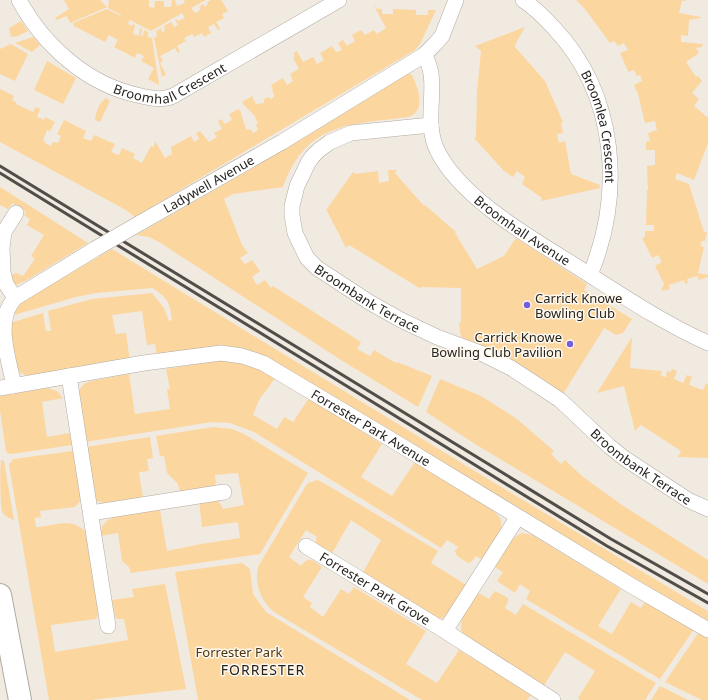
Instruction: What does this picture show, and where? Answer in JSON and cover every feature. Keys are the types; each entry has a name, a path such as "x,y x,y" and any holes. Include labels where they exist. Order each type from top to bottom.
{"main road":[{"path":"0,595 20,700"}],"street":[{"name":"Broomhall Crescent","path":"19,0 28,15 55,48 82,71 98,81 114,88 128,93 159,99 173,96 339,0"},
{"name":"Ladywell Avenue","path":"15,298 140,223 282,142 424,55 442,36 456,0"},
{"name":"Broomlea Crescent","path":"523,0 542,15 563,37 575,54 591,84 605,125 611,168 610,202 604,238 590,275"},
{"name":"Broomhall Avenue","path":"424,55 432,74 431,125 433,139 445,164 459,181 480,201 520,230 659,319 708,343"},
{"name":"Broombank Terrace","path":"431,125 351,133 330,142 312,157 297,186 292,206 295,233 307,258 317,268 369,302 401,320 437,337 483,354 511,368 560,400 624,458 688,500 708,509"},
{"path":"7,387 4,327 6,315 15,298 1,273 2,248 4,232 16,213"},
{"name":"Forrester Park Avenue","path":"7,387 144,363 221,353 242,356 263,363 396,442 517,518 708,630"},
{"path":"69,376 108,626"},
{"path":"91,513 224,492"},
{"name":"Forrester Park Grove","path":"445,631 517,518"},
{"name":"Forrester Park Grove","path":"306,546 445,631 553,700"}],"green space":[{"path":"64,0 100,0 107,7 70,23 67,16 56,20 55,18 69,9"},
{"path":"109,0 149,0 149,7 154,8 155,1 164,1 164,7 171,7 172,0 175,0 177,6 185,3 184,0 206,0 191,8 195,13 201,10 199,7 203,4 205,7 208,4 207,2 211,0 221,0 228,11 222,14 224,18 216,22 220,29 218,30 214,24 208,27 211,33 204,37 202,33 194,37 192,34 184,38 186,41 177,46 180,51 178,53 175,48 160,56 163,61 160,63 166,74 162,77 154,38 157,36 156,31 161,28 162,32 165,31 164,26 171,22 174,27 178,25 175,20 177,19 178,21 185,18 182,13 151,31 130,20 128,24 132,26 133,24 135,25 133,34 139,36 140,28 142,29 141,36 143,36 144,30 148,32 148,37 152,38 159,85 148,79 154,68 141,61 144,56 137,53 135,58 114,47 118,40 109,35 105,42 76,27 75,28 73,23 107,9 121,16 108,8"},
{"path":"576,0 686,0 682,1 679,13 701,17 689,20 688,36 681,35 681,42 703,44 702,47 696,48 699,53 686,62 696,77 698,76 702,81 692,93 699,99 694,106 707,117 708,116 708,143 694,180 677,173 675,179 689,184 704,232 707,232 705,241 702,241 700,246 704,247 698,273 708,275 708,277 699,280 697,276 687,279 688,283 685,284 684,280 669,285 670,289 661,291 664,284 655,266 662,262 658,255 652,258 642,238 645,237 645,231 654,231 654,225 646,225 648,190 647,166 655,165 655,150 646,150 646,142 650,141 648,133 657,130 655,121 645,123 638,94 634,85 642,81 640,75 637,76 634,70 628,72 620,53 628,50 624,43 618,46 614,41 610,43 585,9"},
{"path":"373,4 377,9 382,9 382,14 393,14 393,9 416,10 416,15 428,15 428,10 436,10 420,44 415,50 135,217 126,210 0,142 0,89 14,96 12,100 16,102 16,104 33,112 36,107 40,109 37,117 44,120 45,117 55,122 50,131 47,130 43,140 45,143 51,146 53,142 58,143 61,136 57,134 64,120 86,131 83,138 91,141 94,135 115,144 111,152 119,155 122,148 135,154 133,158 142,163 151,146 154,147 155,141 165,158 172,154 171,147 191,136 194,142 199,139 196,133 200,131 209,142 217,137 214,133 222,129 218,121 221,119 225,124 232,120 229,114 239,109 247,130 250,129 253,133 258,130 256,125 258,123 254,115 242,102 252,96 256,104 264,103 264,99 268,97 271,99 274,97 271,85 283,78 287,85 293,81 290,74 299,69 293,58 295,56 293,53 297,51 303,62 313,57 317,64 324,60 320,53 332,46 336,52 342,50 338,43 343,40 347,46 355,41 352,35 361,30 365,35 374,30 377,34 386,28"},
{"path":"21,21 28,31 18,36 11,37 9,28"},
{"path":"525,27 515,47 545,81 563,122 561,123 563,133 557,134 559,143 565,141 571,174 600,185 600,188 541,201 542,198 522,184 525,177 517,171 513,177 504,171 474,138 476,137 477,92 481,51 475,46"},
{"path":"33,37 40,45 32,52 15,43"},
{"path":"11,44 28,54 15,81 0,74 0,49"},
{"path":"47,61 76,78 63,104 34,90"},
{"path":"407,73 412,75 417,86 419,105 414,114 408,117 367,122 332,131 317,138 304,150 293,166 283,187 233,194 224,199 242,245 248,253 240,258 245,264 252,260 260,271 252,277 257,285 265,280 271,288 273,286 361,342 357,349 370,356 374,350 396,363 397,362 432,376 418,407 341,360 159,242 149,237 136,235 251,169"},
{"path":"106,98 110,101 100,122 95,120 96,113"},
{"path":"388,170 397,170 395,173 424,206 425,205 456,232 455,233 477,269 504,256 516,238 587,284 584,290 632,319 623,333 616,335 604,328 563,394 546,381 503,354 461,337 459,324 461,321 461,288 421,287 421,289 349,245 346,248 326,209 353,172 355,174 378,171 379,183 389,181"},
{"path":"0,187 88,243 27,280 14,286 11,278 12,275 16,273 23,276 34,260 31,256 44,235 27,225 30,219 24,215 26,212 12,203 8,209 0,205"},
{"path":"112,249 478,473 708,611 708,621 641,584 263,356 251,351 237,348 157,357 155,344 147,345 142,311 112,315 116,334 126,333 130,362 28,376 21,373 15,365 13,354 11,323 13,322 43,313 46,331 51,331 48,311 92,299 152,293 164,308 169,321 172,320 167,301 153,288 96,293 76,297 14,315 24,300"},
{"path":"632,337 630,368 662,371 661,376 666,377 667,371 671,372 672,369 677,371 674,379 683,383 687,375 692,377 689,385 703,390 706,383 708,384 708,458 678,457 681,451 641,425 635,431 624,386 597,393"},
{"path":"219,360 247,363 276,377 259,400 253,415 277,429 284,417 293,422 309,398 382,444 361,477 392,496 415,462 493,510 500,518 501,529 483,560 476,556 471,562 468,563 457,556 455,551 458,547 447,540 441,548 254,432 230,423 212,422 85,442 78,393 85,384 91,381 129,374 135,414 170,409 167,389 170,389 166,369"},
{"path":"440,379 481,396 517,419 554,451 551,454 561,464 565,460 583,477 622,505 708,560 708,584 475,444 426,412"},
{"path":"48,388 57,391 63,398 42,402 47,437 70,433 72,445 12,454 7,453 0,411 0,396"},
{"path":"213,427 232,429 244,434 308,473 260,554 131,573 129,567 122,561 118,533 100,536 101,529 104,524 111,518 160,510 167,551 240,538 238,522 202,527 199,500 217,498 223,509 244,505 238,473 215,475 216,483 214,486 180,492 178,484 167,473 164,456 160,456 156,436"},
{"path":"150,437 153,458 147,459 149,471 139,472 143,498 104,503 97,501 94,496 86,447"},
{"path":"73,451 81,500 75,507 40,511 41,517 35,518 36,527 69,523 81,528 87,533 99,612 96,619 51,625 55,652 128,640 124,619 117,619 115,616 112,600 134,597 132,589 165,584 186,689 91,700 49,700 9,465 14,459"},
{"path":"1,460 4,461 14,520 5,516 2,511 0,486"},
{"path":"317,480 438,551 431,563 468,586 446,617 435,620 361,576 381,540 351,520 330,557 315,544 317,537 306,530 289,557 301,566 306,561 311,560 322,567 303,597 312,603 310,607 323,617 341,589 349,594 354,587 426,631 406,664 437,683 459,650 532,694 527,700 422,700 269,608 262,598 258,586 258,567 305,487 308,483"},
{"path":"522,533 532,535 621,589 598,626 612,634 631,602 641,608 646,601 694,629 660,679 526,599 530,591 520,584 515,593 497,581 503,572 495,567 509,543"},
{"name":"Forrester Park","path":"242,563 250,569 253,594 266,612 410,700 198,700 175,572"},
{"path":"495,591 508,598 505,608 516,615 523,604 656,683 645,700 580,700 578,698 595,671 565,652 543,687 464,639 461,626 467,609 478,593 489,599"},
{"path":"699,632 708,636 708,700 702,700 665,682"},
{"path":"660,686 688,700 651,700"}],"railway":[{"path":"0,166 611,539 708,594"},
{"path":"0,173 607,546 708,603"}],"place":[{"name":"Carrick Knowe Bowling Club","path":"527,305"},
{"name":"Carrick Knowe Bowling Club Pavilion","path":"570,344"}],"district":[{"name":"FORRESTER","path":"263,669"}]}
